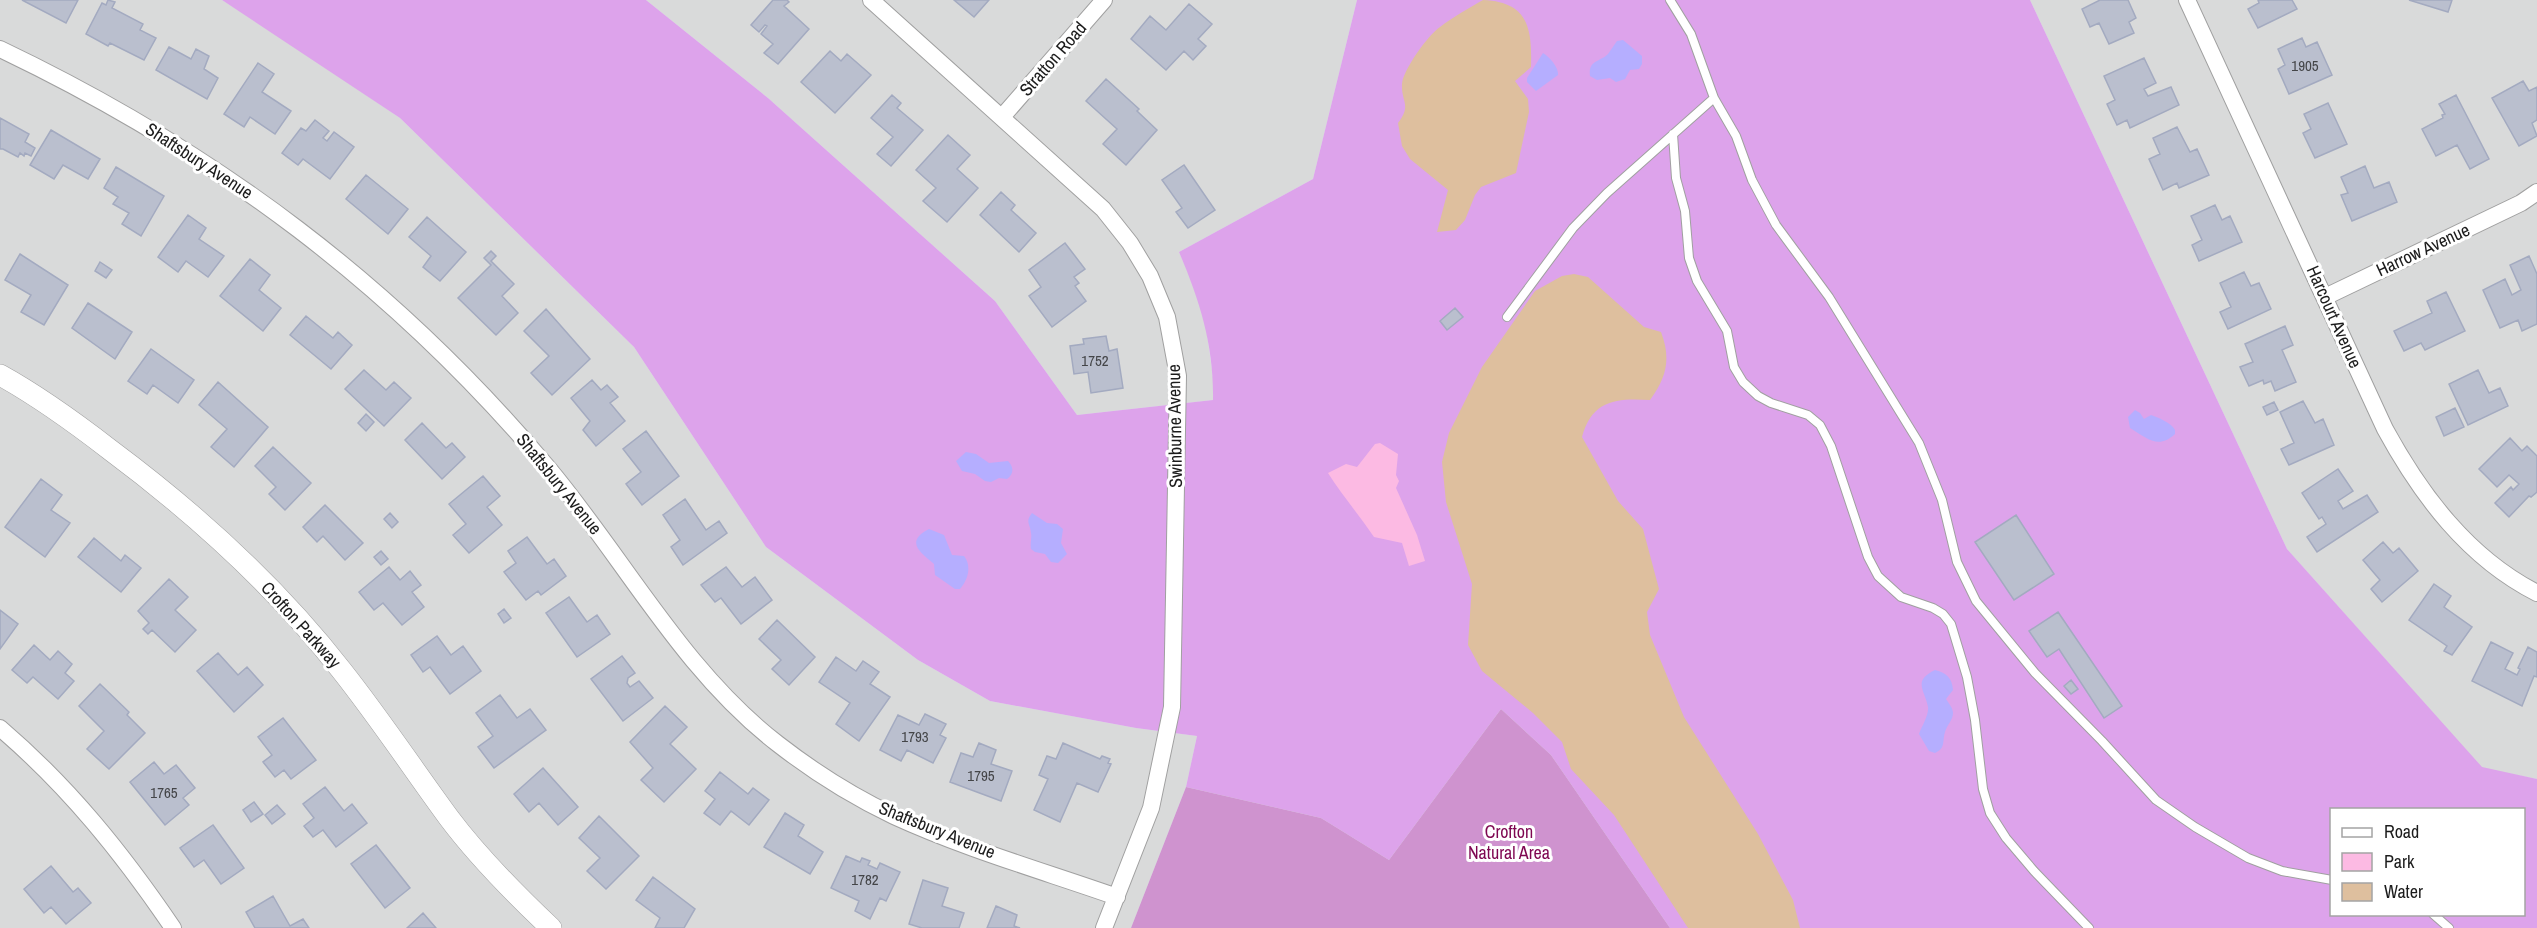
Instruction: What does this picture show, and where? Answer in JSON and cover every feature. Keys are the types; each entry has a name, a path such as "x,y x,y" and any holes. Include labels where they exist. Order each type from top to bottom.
{"street":[{"name":"Swinburne Avenue","path":"871,0 1103,209 1130,243 1150,276 1167,317 1178,376 1172,706 1150,808 1104,928"},
{"name":"Stratton Road","path":"1002,117 1104,0"},
{"name":"Harcourt Avenue","path":"2187,0 2385,429 2409,472 2436,509 2464,539 2495,565 2537,593"},
{"name":"Shaftsbury Avenue","path":"0,49 103,101 171,140 233,180 377,292 494,406 601,534 682,647 726,696 777,743 837,784 894,816 1117,897"},
{"name":"Harrow Avenue","path":"2325,297 2529,203 2537,192"},
{"name":"Crofton Parkway","path":"0,375 81,428 150,479 214,534 268,587 341,669 406,755 450,819 507,886 551,928"},
{"path":"0,728 33,756 89,814 136,873 173,928"}],"lane":[{"path":"1670,0 1691,34 1714,98 1736,136 1752,180 1776,225 1829,297 1919,443 1942,500 1957,562 1976,601 2035,674 2102,741 2156,800 2195,827 2248,858 2282,871 2330,880"},
{"path":"1507,317 1573,228 1607,193 1714,98"},
{"path":"1673,134 1676,178 1685,211 1689,258 1697,282 1727,331 1734,367 1743,382 1758,396 1771,403 1808,415 1820,425 1831,446 1868,557 1878,576 1900,597 1933,608 1943,614 1951,624 1967,677 1975,720 1983,789 1990,813 2006,838 2034,871 2089,928"},
{"path":"2434,916 2449,928"}],"shaded area":[{"path":"0,0 222,0 400,118 634,347 766,547 918,660 990,701 1136,728 1197,736 1186,787 1131,928 0,928"},
{"path":"222,0 646,0 768,98 995,301 1077,415 1213,400 1211,361 1204,324 1179,252 1313,179 1357,0 2030,0 2287,549 2482,767 2537,779 2537,928 1670,928 1551,755 1501,709 1389,860 1321,818 1186,787 1197,736 1136,728 990,701 918,660 766,547 634,347 400,118"},
{"path":"646,0 1357,0 1313,179 1179,252 1198,295 1206,327 1213,377 1213,400 1077,415 995,301 768,98"},
{"path":"2030,0 2537,0 2537,779 2482,768 2287,549"}],"green space":[{"path":"1380,443 1398,454 1396,475 1399,481 1396,488 1417,535 1425,561 1409,566 1402,543 1374,537 1328,473 1346,464 1357,467 1375,444"},
{"name":"Crofton Natural Area","path":"1501,709 1551,755 1670,928 1131,928 1186,787 1321,818 1389,860"}],"sand":[{"path":"1623,40 1642,56 1639,69 1630,70 1625,79 1616,82 1610,78 1597,80 1590,76 1593,64 1608,54 1617,41"},
{"path":"1543,53 1554,63 1558,75 1536,91 1527,82 1527,78"},
{"path":"2135,410 2144,419 2151,415 2168,423 2175,430 2175,434 2169,439 2158,442 2130,428 2128,417"},
{"path":"966,452 976,454 989,463 1008,461 1012,473 1007,479 999,478 991,482 975,474 962,471 956,461"},
{"path":"1032,513 1047,523 1057,524 1063,529 1061,543 1067,554 1058,563 1051,562 1045,554 1031,549 1028,521"},
{"path":"929,529 944,535 952,555 964,556 968,564 968,573 960,589 955,589 935,575 934,564 917,547 917,538"},
{"path":"1935,670 1946,674 1950,679 1953,690 1946,699 1953,713 1942,747 1935,753 1929,751 1919,734 1928,710 1922,682 1928,674"}],"water":[{"path":"1483,0 1510,6 1525,20 1530,41 1531,67 1515,81 1528,99 1529,112 1516,173 1481,187 1475,195 1465,220 1456,230 1437,232 1448,190 1410,159 1402,146 1398,123 1405,107 1402,90 1403,78 1411,62 1435,31"},
{"path":"1574,274 1588,277 1644,327 1661,332 1666,350 1666,367 1656,392 1650,400 1626,400 1607,404 1592,415 1582,437 1618,501 1643,529 1659,589 1647,612 1650,635 1684,717 1758,834 1793,900 1800,928 1688,928 1614,815 1571,769 1562,742 1533,713 1482,671 1468,645 1472,584 1446,502 1442,462 1449,433 1482,367 1535,291 1562,276"}],"building":[{"path":"22,0 78,0 66,23"},
{"path":"108,0 115,2 112,8 143,24 140,30 156,38 144,60 110,43 108,46 86,34 102,3 106,5"},
{"path":"773,0 787,0 789,2 784,6 809,29 778,64 764,53 773,44 761,34 767,26 765,25 759,32 751,25"},
{"path":"954,0 989,0 974,17"},
{"path":"2100,0 2128,0 2136,18 2129,22 2134,33 2109,44 2099,23 2090,27 2082,9"},
{"path":"2258,0 2292,0 2297,9 2258,28 2248,9 2259,3"},
{"path":"2409,0 2452,0 2448,12"},
{"path":"1189,4 1212,24 1198,39 1206,46 1193,60 1184,51 1166,70 1131,39 1150,16 1166,30"},
{"path":"2302,38 2306,47 2317,42 2332,75 2289,94 2278,69 2285,65 2278,49"},
{"path":"169,47 191,59 196,49 209,56 204,69 218,78 207,99 156,70"},
{"path":"830,51 841,61 847,54 871,75 835,113 801,82"},
{"path":"2144,58 2156,83 2144,89 2148,96 2171,87 2179,105 2130,128 2127,120 2117,125 2107,104 2115,100 2104,76"},
{"path":"258,63 274,74 262,92 291,111 275,134 250,117 244,127 224,114"},
{"path":"1106,79 1139,109 1137,111 1157,130 1126,165 1103,144 1117,129 1086,101"},
{"path":"2523,81 2529,91 2537,87 2537,120 2532,123 2537,136 2519,146 2492,98"},
{"path":"892,95 901,103 897,108 923,130 891,166 877,154 893,137 871,118"},
{"path":"2456,95 2489,159 2470,169 2457,145 2436,156 2422,129 2443,118 2442,115 2445,114 2439,104"},
{"path":"2328,103 2347,144 2315,158 2303,133 2311,129 2304,114"},
{"path":"0,118 29,134 25,142 35,148 31,156 25,153 24,156 20,153 18,157 0,149"},
{"path":"315,120 329,131 323,138 327,141 334,132 354,147 330,179 303,159 298,165 282,153 301,128 306,131"},
{"path":"2177,127 2190,152 2197,149 2209,175 2179,188 2177,183 2163,190 2149,159 2160,154 2153,138"},
{"path":"51,130 100,159 88,179 63,165 54,179 30,165"},
{"path":"948,135 970,155 957,169 978,188 947,222 923,201 936,188 916,170"},
{"path":"1184,165 1215,210 1188,228 1176,212 1182,208 1162,180"},
{"path":"2365,166 2374,188 2389,182 2397,202 2352,221 2341,195 2348,193 2341,177"},
{"path":"116,167 164,196 141,236 122,224 129,213 113,204 118,197 104,188"},
{"path":"366,175 408,209 388,234 346,199"},
{"path":"1001,192 1015,205 1011,210 1036,233 1019,252 980,215"},
{"path":"2215,205 2222,220 2230,216 2242,242 2199,261 2192,245 2202,240 2191,216"},
{"path":"188,215 206,228 199,239 224,256 208,277 186,261 178,272 158,257"},
{"path":"427,217 466,252 440,281 423,267 431,256 409,237"},
{"path":"1065,243 1085,269 1074,277 1079,283 1075,286 1086,301 1052,327 1029,296 1041,287 1029,270"},
{"path":"491,251 496,256 491,261 514,284 502,296 518,313 496,335 458,298 491,265 484,258"},
{"path":"20,254 68,285 44,325 21,312 31,295 5,280"},
{"path":"2529,256 2537,274 2537,324 2522,331 2518,320 2500,328 2483,290 2505,279 2512,295 2521,290 2510,265"},
{"path":"250,259 270,275 259,290 281,308 263,331 220,296"},
{"path":"100,262 112,270 106,278 95,271"},
{"path":"2244,272 2251,286 2259,283 2271,309 2228,329 2220,312 2231,307 2220,283"},
{"path":"2446,292 2465,331 2425,350 2421,343 2404,351 2394,331 2432,313 2427,301"},
{"path":"88,303 132,332 115,359 72,328"},
{"path":"1455,308 1463,317 1447,330 1440,321"},
{"path":"546,309 590,359 552,395 531,373 549,356 524,331"},
{"path":"306,316 333,338 338,332 352,345 331,369 290,335"},
{"path":"2285,326 2293,345 2282,350 2296,382 2275,391 2271,381 2264,384 2263,380 2249,386 2240,367 2253,362 2245,344"},
{"path":"1106,336 1109,351 1117,349 1123,388 1091,393 1088,372 1074,374 1070,346 1084,344 1083,339"},
{"path":"151,349 194,380 178,403 153,385 147,394 128,381"},
{"path":"364,370 386,390 394,382 411,398 384,426 345,389"},
{"path":"2478,370 2489,393 2500,388 2508,406 2468,425 2449,384"},
{"path":"592,380 601,390 607,385 618,397 610,403 625,421 596,446 583,430 590,421 571,398"},
{"path":"218,382 268,427 234,467 211,447 227,429 199,405"},
{"path":"2303,401 2315,423 2323,419 2334,445 2289,465 2281,449 2294,443 2280,412"},
{"path":"2274,402 2278,410 2267,415 2263,407"},
{"path":"2455,408 2464,427 2444,436 2436,417"},
{"path":"366,414 374,422 366,431 358,423"},
{"path":"422,423 446,448 452,443 465,457 442,479 405,440"},
{"path":"646,431 679,476 642,505 626,484 641,472 623,449"},
{"path":"2510,438 2522,451 2527,446 2537,456 2537,492 2529,496 2509,517 2495,503 2511,487 2513,490 2519,484 2509,475 2497,487 2479,469"},
{"path":"273,447 311,483 285,510 269,494 276,487 255,466"},
{"path":"2338,469 2353,491 2338,501 2343,509 2367,495 2378,512 2317,552 2307,537 2326,524 2322,517 2319,519 2302,493"},
{"path":"483,476 500,496 487,507 502,525 469,553 453,535 466,524 449,504"},
{"path":"41,479 62,495 51,510 70,523 45,557 5,527"},
{"path":"685,499 706,530 719,521 727,533 683,565 671,547 680,540 663,515"},
{"path":"325,505 363,543 345,560 323,536 317,542 303,527"},
{"path":"390,513 398,522 392,528 384,519"},
{"path":"2016,515 2054,574 2014,600 1975,542"},
{"path":"527,537 547,564 554,559 566,576 541,595 538,591 526,600 504,572 516,563 508,551"},
{"path":"94,538 121,561 125,555 141,568 121,592 78,557"},
{"path":"2383,542 2393,553 2399,548 2418,571 2382,602 2371,589 2380,580 2363,560"},
{"path":"381,551 388,559 381,565 374,557"},
{"path":"389,567 400,580 410,571 421,585 412,592 424,607 402,625 383,603 374,610 359,592"},
{"path":"726,567 742,587 755,577 772,600 741,624 721,598 715,602 701,585"},
{"path":"169,579 188,597 175,610 196,630 175,652 152,630 148,634 143,629 149,623 138,611"},
{"path":"2434,584 2451,596 2444,607 2472,627 2452,655 2444,651 2447,646 2409,620"},
{"path":"569,597 587,622 597,615 610,634 577,657 546,613"},
{"path":"504,609 511,618 504,623 498,614"},
{"path":"0,610 18,624 0,649"},
{"path":"2058,612 2122,706 2104,718 2059,649 2047,657 2029,631"},
{"path":"777,620 815,657 789,685 772,669 781,660 759,639"},
{"path":"437,636 451,655 463,646 481,671 450,694 430,667 423,672 411,655"},
{"path":"2491,642 2513,653 2505,669 2517,675 2528,647 2537,652 2537,677 2534,676 2522,706 2472,681"},
{"path":"34,645 50,660 58,651 72,664 65,673 74,681 58,699 33,677 27,683 12,670"},
{"path":"218,653 238,675 247,667 263,685 234,712 197,671"},
{"path":"622,656 635,673 628,678 627,683 630,687 639,681 653,698 623,721 591,679"},
{"path":"836,657 856,671 863,661 879,672 870,684 890,697 859,741 836,724 850,703 819,682"},
{"path":"2071,680 2078,689 2071,694 2064,686"},
{"path":"100,684 129,712 127,715 145,733 109,769 87,749 104,731 79,706"},
{"path":"500,695 517,718 530,709 546,730 494,768 478,747 493,736 476,713"},
{"path":"665,706 687,727 670,744 696,769 664,802 641,780 653,768 630,742"},
{"path":"925,714 946,724 940,735 946,738 933,763 907,750 901,761 880,750 898,715 919,725"},
{"path":"283,718 316,760 291,779 284,770 275,777 263,762 272,755 258,737"},
{"path":"979,743 996,750 991,764 1012,771 1001,801 950,782 961,753 973,757"},
{"path":"1063,743 1100,759 1102,756 1110,759 1108,763 1111,764 1098,792 1077,783 1060,822 1034,810 1048,779 1039,775 1047,756 1056,759"},
{"path":"154,762 164,774 176,765 195,788 183,798 189,805 165,825 130,782"},
{"path":"543,768 578,807 558,825 539,803 529,812 514,794"},
{"path":"720,772 748,794 753,788 769,800 749,825 731,811 720,825 704,813 715,799 705,791"},
{"path":"325,787 344,811 352,804 367,823 336,847 323,830 313,837 304,826 314,818 303,804"},
{"path":"254,802 263,814 251,822 243,810"},
{"path":"277,805 285,814 272,824 265,815"},
{"path":"785,813 804,825 798,836 823,852 810,874 764,847"},
{"path":"599,816 639,856 606,889 587,871 600,858 579,838"},
{"path":"213,825 244,868 221,884 204,860 194,867 180,848"},
{"path":"376,845 410,888 385,908 351,864"},
{"path":"846,856 860,862 862,858 870,861 868,865 877,869 880,863 900,872 886,901 880,898 870,919 855,911 859,901 831,888"},
{"path":"51,866 73,892 78,888 91,903 66,924 51,907 44,913 24,889"},
{"path":"653,877 695,909 684,928 655,928 660,918 636,900"},
{"path":"923,880 948,888 942,906 964,913 959,928 922,928 909,924"},
{"path":"273,896 290,926 303,919 309,928 255,928 246,912"},
{"path":"996,906 1017,915 1014,926 1020,928 987,928"},
{"path":"423,913 436,928 407,928"}]}
